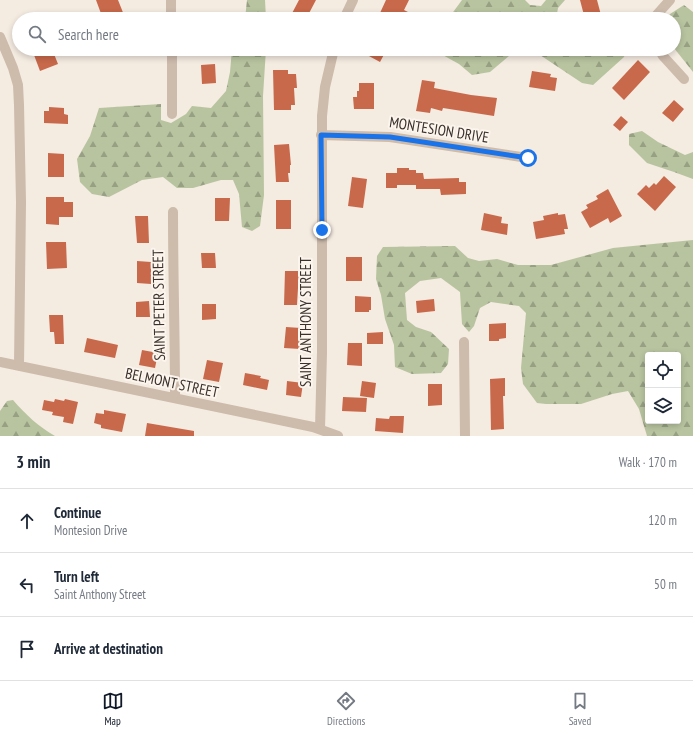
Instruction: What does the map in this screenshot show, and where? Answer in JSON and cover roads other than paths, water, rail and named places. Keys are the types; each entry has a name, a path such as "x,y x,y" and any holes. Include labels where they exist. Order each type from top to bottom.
{"street":[{"path":"171,0 171,12"},
{"path":"347,12 353,0"},
{"path":"659,12 670,0"},
{"path":"0,36 18,85 21,202 19,366"},
{"path":"172,56 172,114"},
{"name":"SAINT ANTHONY STREET","path":"320,429 322,352 321,135 325,86 332,56"},
{"path":"663,56 684,79"},
{"name":"MONTESION DRIVE","path":"321,135 390,137 528,158"},
{"name":"SAINT PETER STREET","path":"173,212 175,345 174,398"},
{"path":"464,342 465,436"},
{"name":"BELMONT STREET","path":"0,362 320,429 338,436"}]}
